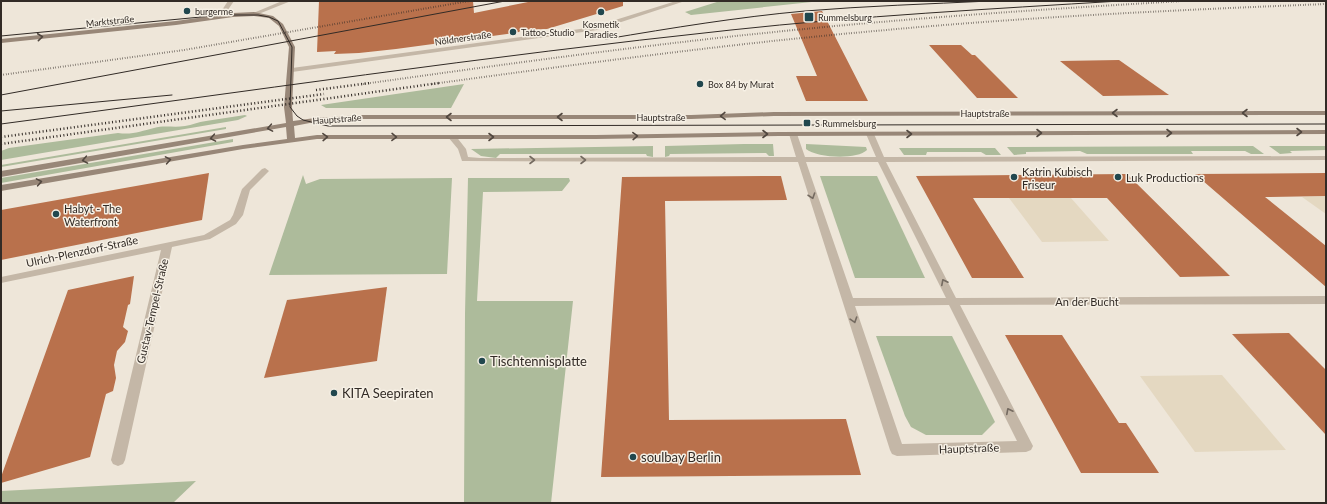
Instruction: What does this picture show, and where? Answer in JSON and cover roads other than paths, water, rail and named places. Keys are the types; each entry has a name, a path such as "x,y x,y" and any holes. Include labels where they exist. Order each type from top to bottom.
{"main road":[{"name":"Marktstraße","path":"1,34 171,18 254,14 271,17 281,25 292,48 292,70 288,107 291,140"},
{"name":"Marktstraße","path":"1,41 176,23 221,16"},
{"name":"Hauptstraße","path":"1,174 289,124 315,120 362,117 683,117 774,114 1326,113"},
{"name":"Hauptstraße","path":"1,188 291,140 342,137 1326,132"}],"street":[{"path":"254,14 274,5 288,1"},
{"name":"Nöldnerstraße","path":"292,70 597,28 682,1"},
{"path":"221,16 229,3"},
{"name":"Hauptstraße","path":"793,134 897,450 1026,446 954,301 881,160 870,134"},
{"path":"452,137 462,149 465,159 881,160 1326,158"},
{"name":"Gustav-Tempel-Straße","path":"118,460 167,246 207,237 233,222 238,215 242,195 246,189 265,171"},
{"name":"Ulrich-Plenzdorf-Straße","path":"1,280 167,246"},
{"name":"An der Bucht","path":"848,302 1326,300"}],"tram line":[{"path":"289,41 505,1"},
{"path":"606,39 780,13 990,1"},
{"path":"291,85 548,51 779,25 974,10 1120,1"},
{"path":"1,36 222,15 258,15 269,17 278,21 289,41"},
{"path":"1,95 289,41"},
{"path":"289,41 292,47 291,85"},
{"path":"1,124 291,85"},
{"path":"291,85 290,107 297,116 303,120 328,126 1326,124"},
{"path":"1,111 172,95"}],"railway":[{"path":"1,75 184,50 469,1"},
{"path":"363,84 722,37 978,14 1183,1"},
{"path":"432,84 709,48 875,31 1100,14 1326,4"},
{"path":"316,90 370,83"},
{"path":"1,144 439,83"},
{"path":"1,137 324,94"}],"place":[{"name":"burgerme","path":"187,11"},
{"name":"Kosmetik Paradies","path":"601,12"},
{"name":"Rummelsburg","path":"809,17"},
{"name":"Tattoo-Studio","path":"513,32"},
{"name":"Box 84 by Murat","path":"700,84"},
{"name":"S Rummelsburg","path":"807,123"},
{"name":"Katrin Kubisch Friseur","path":"1014,177"},
{"name":"Luk Productions","path":"1118,177"},
{"name":"Habyt - The Waterfront","path":"56,214"},
{"name":"Tischtennisplatte","path":"482,361"},
{"name":"KITA Seepiraten","path":"334,393"},
{"name":"soulbay Berlin","path":"633,457"}]}
